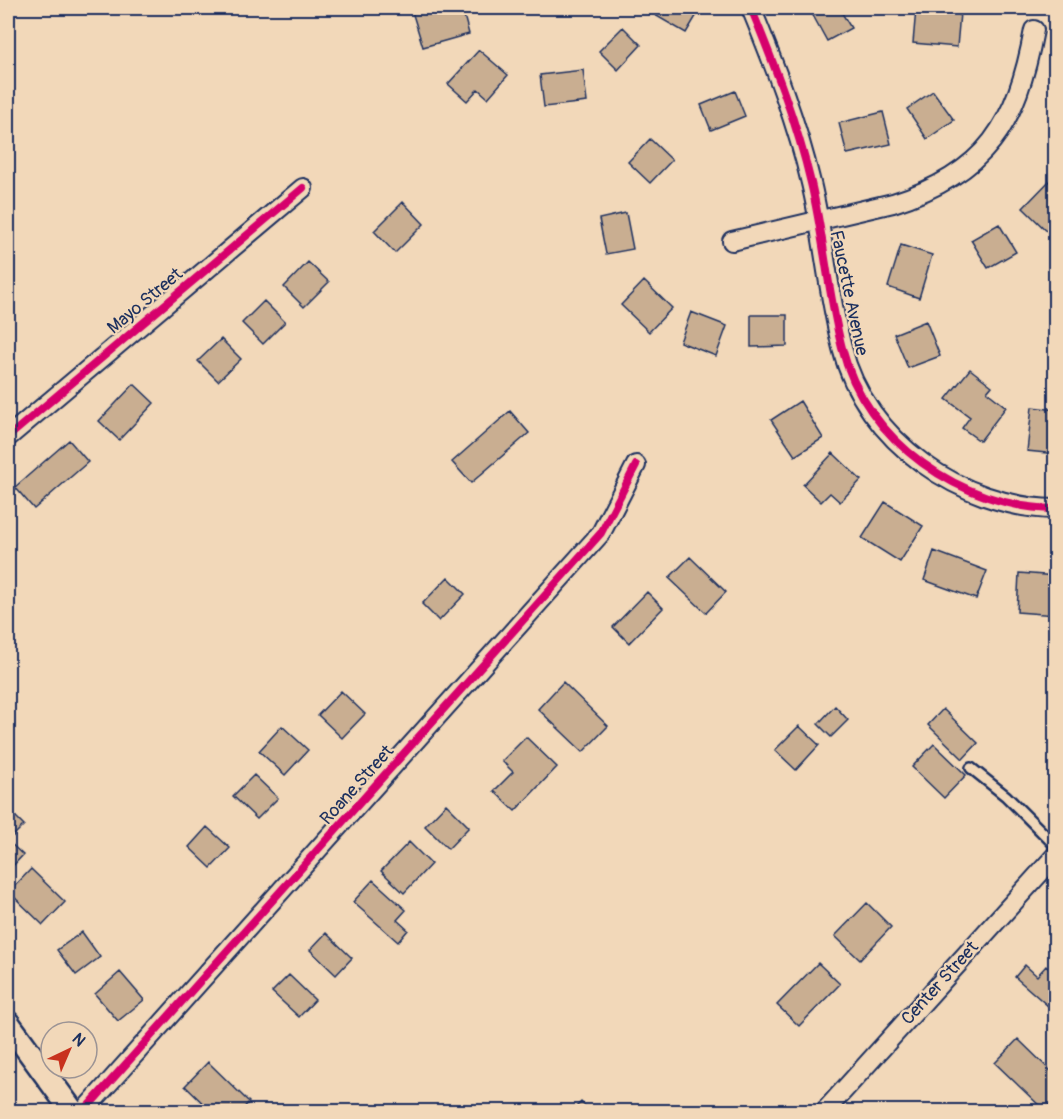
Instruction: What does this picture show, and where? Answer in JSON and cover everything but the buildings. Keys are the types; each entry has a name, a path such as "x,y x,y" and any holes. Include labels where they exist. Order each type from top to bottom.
{"street":[{"name":"Faucette Avenue","path":"751,8 771,56 802,150 818,219 842,350 862,396 889,432 926,466 964,488 1022,506 1056,509"},
{"path":"732,241 917,195 959,174 983,152 1011,111 1028,63 1034,30"},
{"name":"Mayo Street","path":"8,437 303,188"},
{"name":"Roane Street","path":"83,1112 601,533 636,465"},
{"name":"Center Street","path":"824,1112 1056,855"},
{"path":"8,1023 73,1112"}],"lane":[{"path":"971,768 1006,796 1056,846"}],"cycle path":[{"path":"751,8 799,138 815,203 842,348 854,382 872,412 895,440 922,463 953,482 986,496 1021,506 1056,509"},
{"path":"8,437 303,188"},
{"path":"83,1112 601,533 636,465"}]}
